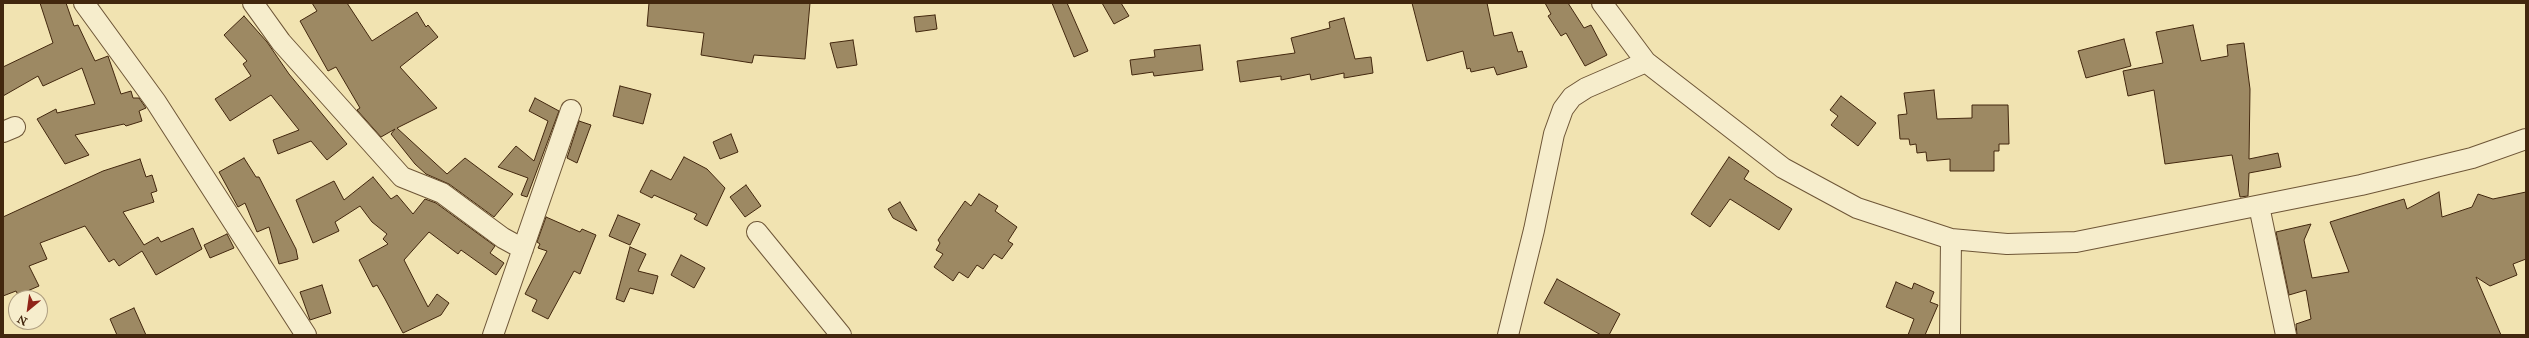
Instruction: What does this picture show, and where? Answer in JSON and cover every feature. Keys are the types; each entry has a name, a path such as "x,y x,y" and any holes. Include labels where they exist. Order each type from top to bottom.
{"street":[{"path":"84,3 156,102 306,335"},
{"path":"253,3 281,42 402,177 442,193 503,238 523,249"},
{"path":"1602,3 1646,62 1783,168 1857,208 1951,239 2007,244 2076,242 2361,185 2472,158 2526,139"},
{"path":"1508,335 1534,230 1554,134 1562,109 1572,97 1586,88 1646,62"},
{"path":"493,335 571,110"},
{"path":"2259,206 2286,335"},
{"path":"758,232 842,335"},
{"path":"1950,335 1951,239"}],"building":[{"path":"40,3 66,3 74,26 78,25 95,61 108,56 121,94 131,91 133,98 139,98 146,108 139,111 142,121 126,126 124,124 75,135 89,155 65,164 37,119 56,109 57,113 95,104 82,68 43,86 38,76 3,96 3,67 53,43"},
{"path":"312,3 347,3 372,41 417,12 426,27 428,25 438,37 400,67 437,108 397,128 447,174 465,158 513,194 494,217 449,184 426,174 415,164 391,134 395,129 381,137 357,110 360,108 336,67 328,71 300,21 317,11"},
{"path":"649,3 810,3 805,59 754,55 752,63 701,55 704,33 647,26"},
{"path":"1052,3 1067,3 1088,51 1074,57"},
{"path":"1102,3 1121,3 1129,16 1114,24"},
{"path":"1412,3 1487,3 1494,36 1512,32 1518,52 1522,51 1527,67 1497,75 1494,67 1471,72 1470,68 1467,69 1463,51 1427,61"},
{"path":"1545,3 1568,3 1584,28 1591,25 1607,55 1585,66 1566,33 1561,36 1548,16 1551,14"},
{"path":"935,15 937,29 916,32 914,17"},
{"path":"244,16 267,42 289,74 347,144 327,160 311,141 278,154 273,140 299,130 271,95 230,121 215,99 251,76 243,64 247,61 224,35"},
{"path":"1344,18 1355,59 1371,57 1373,73 1344,78 1344,73 1311,80 1310,74 1281,80 1281,76 1240,82 1237,61 1295,53 1291,38 1330,28 1329,22"},
{"path":"2193,25 2201,61 2228,56 2227,45 2244,43 2250,89 2249,159 2278,153 2281,167 2249,173 2248,196 2240,197 2232,155 2165,164 2154,90 2128,96 2123,71 2163,63 2156,32"},
{"path":"2124,39 2131,66 2086,78 2078,51"},
{"path":"853,40 857,65 837,68 830,43"},
{"path":"1200,45 1203,70 1154,76 1153,72 1132,75 1130,60 1155,57 1154,50"},
{"path":"620,86 651,94 643,124 613,116"},
{"path":"1934,90 1937,119 1972,118 1972,105 2008,105 2009,144 1999,144 1999,151 1994,151 1994,171 1950,171 1950,159 1927,161 1926,152 1917,153 1916,144 1910,145 1909,139 1900,139 1898,115 1907,114 1904,93"},
{"path":"1841,96 1876,123 1858,146 1831,125 1838,116 1830,110"},
{"path":"535,98 559,111 527,197 521,195 528,178 498,167 516,146 534,161 548,121 529,111"},
{"path":"579,121 591,125 577,163 567,158"},
{"path":"731,134 738,152 720,159 713,142"},
{"path":"684,157 707,169 725,188 707,226 694,219 697,214 654,195 652,198 640,192 651,170 671,180"},
{"path":"1729,157 1749,171 1744,179 1792,209 1779,230 1730,199 1710,227 1691,214"},
{"path":"244,158 256,177 259,177 296,249 298,259 279,264 269,227 257,232 245,203 238,207 219,172"},
{"path":"140,159 146,177 152,175 157,191 151,193 154,202 123,212 144,245 158,237 161,242 193,228 202,249 156,275 142,251 119,266 114,259 109,262 85,226 40,243 47,259 29,266 39,286 30,290 8,290 8,294 3,296 3,217 103,171"},
{"path":"373,177 391,199 397,195 413,214 425,199 436,203 495,246 490,253 504,263 496,275 461,250 458,254 429,232 404,260 428,307 437,294 449,303 441,315 403,333 377,285 373,287 359,260 388,244 383,239 387,234 372,222 360,206 335,222 339,231 313,243 296,200 334,181 344,200"},
{"path":"746,185 761,206 745,217 730,197"},
{"path":"2439,192 2442,217 2472,207 2478,194 2493,199 2526,192 2526,259 2513,264 2517,275 2490,286 2476,277 2501,335 2297,335 2296,324 2311,319 2306,290 2289,295 2276,232 2311,224 2304,240 2312,278 2349,272 2330,222 2404,199 2407,209"},
{"path":"979,194 998,206 995,211 1017,227 1008,241 1013,244 1002,259 994,254 983,269 977,265 968,278 959,272 953,281 934,267 943,254 936,250 940,243 938,240 965,201 971,206"},
{"path":"900,202 917,231 893,218 888,209"},
{"path":"618,215 640,224 630,245 609,236"},
{"path":"546,217 580,232 582,229 596,235 580,274 574,271 548,319 532,311 537,300 525,294 547,251 538,248 540,244 537,242"},
{"path":"227,234 234,248 210,258 204,245"},
{"path":"630,247 646,254 638,271 658,276 653,294 630,288 624,302 616,299"},
{"path":"681,255 705,268 694,288 671,275"},
{"path":"1557,279 1620,314 1609,335 1601,335 1544,303"},
{"path":"1896,282 1912,289 1914,283 1934,292 1930,302 1938,305 1925,335 1908,335 1914,319 1886,307"},
{"path":"322,285 331,313 310,320 300,292"},
{"path":"134,308 146,335 117,335 110,319"}]}
